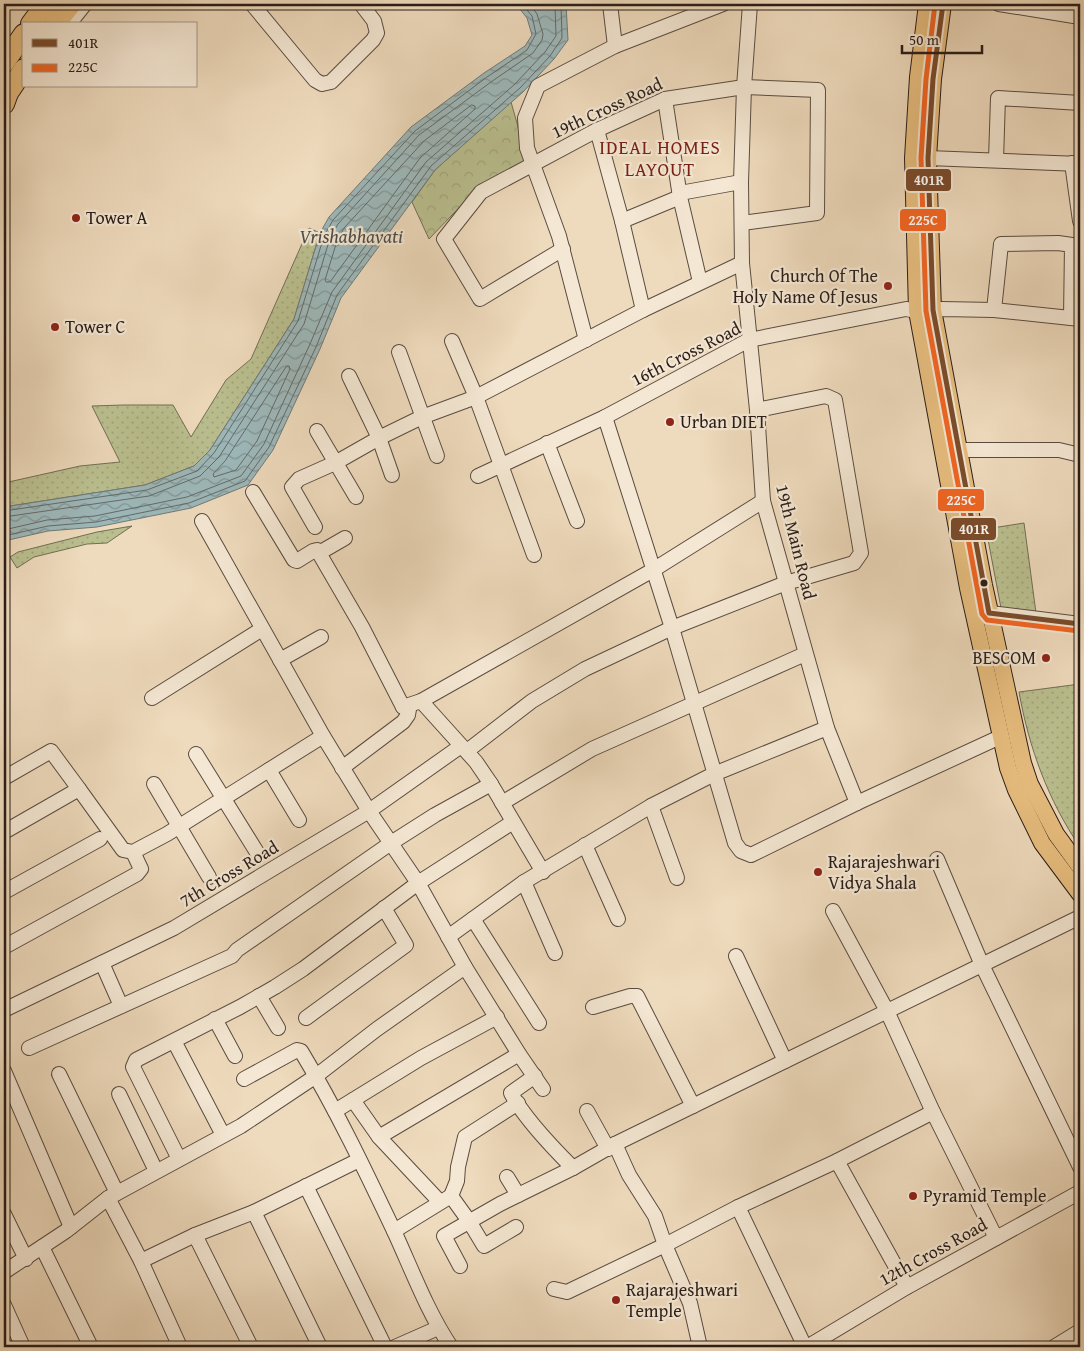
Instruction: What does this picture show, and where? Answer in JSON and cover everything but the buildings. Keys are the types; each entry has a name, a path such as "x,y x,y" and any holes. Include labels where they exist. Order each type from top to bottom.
{"highway":[{"path":"32,22 46,4"},
{"path":"56,22 71,4"},
{"path":"4,63 22,37"},
{"path":"4,104 8,93 22,72"}],"main road":[{"path":"927,4 918,77 913,158 925,310 973,612 1000,737 1016,790 1042,842 1080,894"},
{"path":"943,4 934,79 928,158 925,310 958,450 990,613 1023,763 1030,784 1056,834 1080,867"}],"street":[{"path":"70,22 85,4"},
{"path":"252,4 315,80 322,84 331,82 377,34 374,21 361,4"},
{"path":"610,4 615,46"},
{"path":"586,340 563,249 527,148 525,118 538,86 615,46 723,4"},
{"name":"19th Main Road","path":"750,4 744,87 742,263 764,502 827,728 857,803"},
{"path":"999,4 1080,16"},
{"name":"19th Cross Road","path":"563,249 480,299 444,239 481,192 597,130 665,98 744,87 818,90 817,213 742,223"},
{"path":"665,98 680,195 700,282"},
{"path":"996,160 998,98 1080,103"},
{"path":"597,130 622,221 643,310"},
{"path":"928,158 1076,164 1080,221"},
{"path":"622,221 680,195 742,182"},
{"path":"994,310 1001,244 1058,243 1072,245 1076,319"},
{"path":"315,527 292,487 299,479 422,417 476,397 643,310 742,263"},
{"name":"16th Cross Road","path":"478,476 500,464 605,417 749,340 906,309 994,310 1076,319"},
{"path":"452,341 476,397 534,555"},
{"path":"399,352 437,456"},
{"path":"349,376 378,438 392,475"},
{"name":"7th Cross Road","path":"4,1010 102,962 180,920 369,811 464,749 532,701 585,669 672,628 786,583 854,563 861,553 835,400 826,396 757,410"},
{"path":"605,417 672,628 734,844 741,852 751,855 857,803 1000,737"},
{"path":"317,431 356,498"},
{"path":"547,443 577,521"},
{"path":"958,450 1059,450 1080,454"},
{"path":"253,492 294,560 297,561 317,550 362,627 403,707 409,709 408,715 403,722 342,768"},
{"path":"403,707 421,701 653,570 764,502"},
{"path":"202,521 322,736 369,811 418,883 465,966 519,1054 543,1089"},
{"path":"319,553 345,538"},
{"path":"973,612 1080,624"},
{"path":"152,698 262,629"},
{"path":"280,660 321,637"},
{"path":"502,803 592,749 805,654"},
{"path":"421,701 464,749 491,784 543,872"},
{"path":"448,937 524,882 651,806 714,774 827,728"},
{"path":"4,778 51,752 123,850 133,852 179,826 322,736"},
{"path":"196,754 258,854"},
{"path":"269,770 299,820"},
{"path":"154,784 209,877"},
{"path":"28,1048 232,956 237,950 391,844 435,815 491,784"},
{"path":"4,832 79,789"},
{"path":"651,806 677,878"},
{"path":"179,1158 133,1067 138,1058 259,996 303,969 418,883 513,822"},
{"path":"4,892 100,839"},
{"path":"585,845 618,918"},
{"path":"4,947 137,874 141,869 133,852"},
{"path":"937,859 982,965 1080,1166"},
{"path":"524,882 555,953"},
{"path":"306,1018 406,945 384,908"},
{"path":"833,911 887,1011 933,1112 996,1238"},
{"path":"460,1266 444,1236 469,1221 612,1146 1080,917"},
{"path":"473,919 539,1023"},
{"path":"736,956 785,1061"},
{"path":"102,962 121,1006"},
{"path":"4,1272 26,1259 113,1196 179,1158 241,1126 316,1076 376,1029 465,966"},
{"path":"259,996 278,1028"},
{"path":"593,1007 630,996 637,996 693,1106"},
{"path":"335,1111 421,1058 497,1017"},
{"path":"215,1019 235,1056"},
{"path":"174,1040 223,1135"},
{"path":"244,1079 299,1050 301,1051 335,1111 394,1231 438,1328 450,1347"},
{"path":"379,1137 519,1054"},
{"path":"4,1071 71,1227"},
{"path":"58,1074 180,1347"},
{"path":"535,1076 512,1092 518,1103 557,1152 573,1168"},
{"path":"119,1094 156,1171"},
{"path":"353,1100 379,1137 469,1221 484,1246 516,1227"},
{"path":"394,1231 446,1199 457,1181 458,1167 465,1137 518,1103"},
{"path":"587,1111 612,1146 655,1216 665,1245 690,1303 700,1347"},
{"path":"554,1289 567,1292 665,1245 738,1207 837,1161 933,1112"},
{"path":"141,1261 195,1235 254,1212 359,1160"},
{"path":"837,1161 907,1287"},
{"path":"507,1177 518,1196"},
{"path":"306,1186 385,1347"},
{"name":"12th Cross Road","path":"806,1347 907,1287 1080,1192"},
{"path":"738,1207 806,1347"},
{"path":"254,1212 320,1347"},
{"path":"4,1214 26,1259"},
{"path":"195,1235 251,1347"},
{"path":"42,1247 91,1347"},
{"path":"4,1305 23,1347"},
{"path":"394,1347 438,1328"},
{"path":"1054,1347 1080,1331"}],"green space":[{"path":"511,102 528,162 477,189 429,239 412,202 435,170"},
{"path":"309,228 320,233 294,319 210,450 194,466 145,485 4,507 4,483 80,466 120,462 92,406 173,405 191,437 226,380 251,359"},
{"path":"1024,523 1036,613 1001,608 986,529"},
{"path":"132,526 107,543 87,544 34,557 17,568 10,557 18,552 97,532"},
{"path":"1080,684 1080,847 1058,811 1041,773 1028,733 1019,692"}],"water":[{"name":"Vrishabhavati","path":"516,4 566,4 568,40 554,59 523,92 435,170 341,298 320,349 273,450 248,485 191,508 97,527 48,531 4,541 4,507 145,485 194,466 210,450 294,319 320,233 329,217 411,127 484,73 525,46 532,35 527,18"}],"transit line":[{"name":"225C","path":"935,4 926,79 921,158 926,311 982,614 987,620 1079,631"},
{"name":"401R","path":"943,4 933,79 928,158 933,310 989,613 1080,624"}],"place":[{"name":"Tower A","path":"76,218"},
{"name":"Church Of The Holy Name Of Jesus","path":"888,286"},
{"name":"Tower C","path":"55,327"},
{"name":"Urban DIET","path":"670,422"},
{"name":"BESCOM","path":"1046,658"},
{"name":"Rajarajeshwari Vidya Shala","path":"818,872"},
{"name":"Pyramid Temple","path":"913,1196"},
{"name":"Rajarajeshwari Temple","path":"616,1300"}],"district":[{"name":"IDEAL HOMES LAYOUT","path":"660,158"}]}
